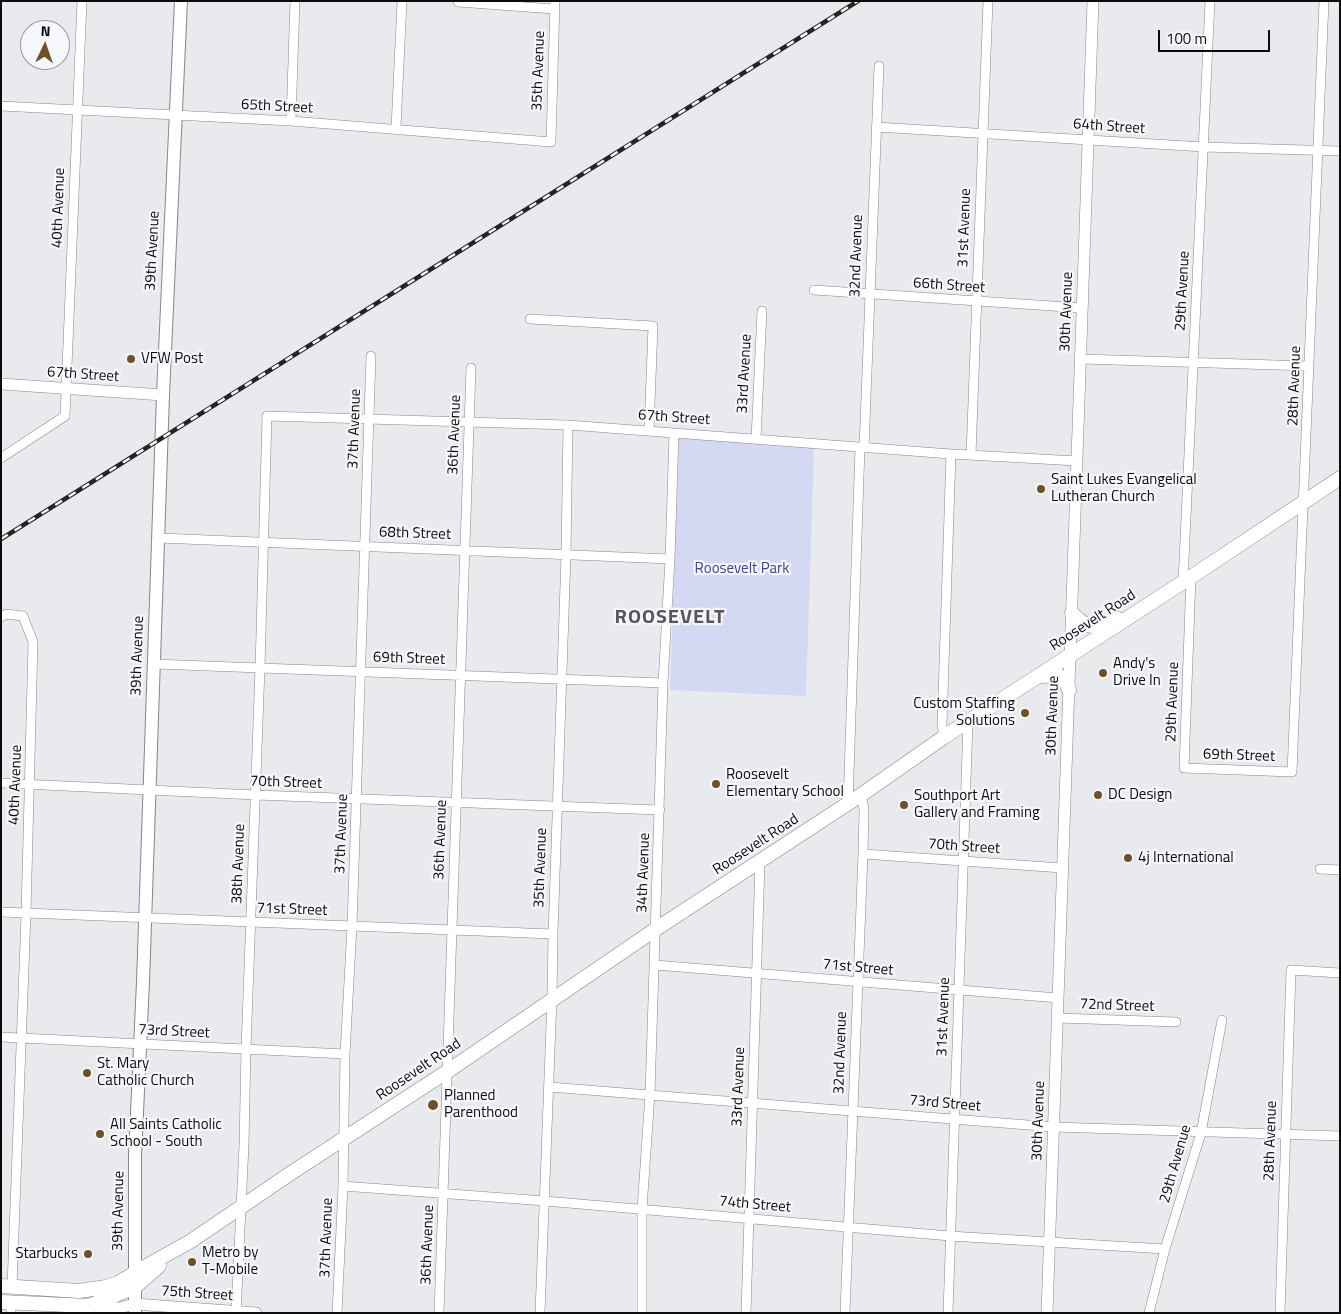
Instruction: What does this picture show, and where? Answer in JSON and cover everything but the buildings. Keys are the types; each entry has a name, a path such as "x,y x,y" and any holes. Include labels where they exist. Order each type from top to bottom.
{"main road":[{"name":"39th Avenue","path":"135,1309 136,1156 163,395 181,1"},
{"name":"Roosevelt Road","path":"135,1280 291,1173 448,1071 552,998 848,804 944,737 1129,618 1340,478"},
{"path":"1072,613 1082,623 1091,626 1110,620 1129,618"},
{"path":"1038,676 1058,675 1065,680 1070,690"},
{"path":"6,1286 79,1291 97,1289 135,1280"},
{"path":"8,1306 89,1306 119,1293 135,1280"}],"street":[{"name":"40th Avenue","path":"1,458 64,416 82,1"},
{"path":"290,121 295,1"},
{"path":"396,128 402,1"},
{"name":"31st Avenue","path":"971,455 988,1"},
{"name":"30th Avenue","path":"1047,1313 1093,1"},
{"name":"29th Avenue","path":"1184,768 1187,580 1194,362 1210,1"},
{"name":"28th Avenue","path":"1292,772 1324,1"},
{"path":"458,2 555,5"},
{"name":"35th Avenue","path":"551,142 555,5"},
{"name":"32nd Avenue","path":"848,804 879,66"},
{"name":"65th Street","path":"1,106 290,121 396,128 551,142"},
{"name":"64th Street","path":"876,127 982,132 1204,148 1340,151"},
{"name":"66th Street","path":"814,290 1082,308"},
{"name":"33rd Avenue","path":"756,439 762,310"},
{"path":"530,319 653,326 649,431"},
{"name":"37th Avenue","path":"337,1313 343,1186 345,1054 357,799 371,356"},
{"path":"1080,358 1310,366"},
{"name":"36th Avenue","path":"439,1313 471,368"},
{"name":"67th Street","path":"1,384 163,395"},
{"name":"67th Street","path":"267,416 568,425 862,448 1077,461"},
{"name":"38th Avenue","path":"236,1312 244,1145 267,416"},
{"name":"35th Avenue","path":"540,1313 566,554 568,425"},
{"name":"34th Avenue","path":"642,1313 642,1209 650,1094 663,683 670,559 674,433"},
{"path":"944,737 942,725 951,454"},
{"name":"68th Street","path":"159,538 670,559"},
{"name":"40th Avenue","path":"1,617 6,614 22,616 33,642 26,914 6,1286"},
{"name":"69th Street","path":"154,664 663,683"},
{"name":"31st Avenue","path":"948,1313 968,722"},
{"name":"69th Street","path":"1184,768 1292,772"},
{"name":"70th Street","path":"1,782 150,791 660,810"},
{"name":"32nd Avenue","path":"845,1313 863,854 864,809 861,795"},
{"name":"70th Street","path":"863,854 1062,868"},
{"name":"33rd Avenue","path":"746,1313 760,862"},
{"path":"1320,869 1340,870"},
{"name":"71st Street","path":"1,912 552,934"},
{"name":"71st Street","path":"655,966 1058,998"},
{"name":"28th Avenue","path":"1280,1313 1284,1135 1291,970 1340,973"},
{"name":"72nd Street","path":"1058,1018 1176,1022"},
{"name":"29th Avenue","path":"1150,1313 1166,1249 1201,1133 1222,1020"},
{"name":"73rd Street","path":"1,1038 345,1054"},
{"name":"73rd Street","path":"549,1087 1054,1127 1340,1136"},
{"name":"74th Street","path":"343,1186 545,1201 950,1236 1166,1249"},
{"path":"97,1289 119,1293 135,1309"},
{"name":"75th Street","path":"89,1306 256,1313"}],"green space":[{"name":"Roosevelt Park","path":"679,438 814,448 806,696 670,690"}],"railway":[{"path":"1,539 858,1"}],"place":[{"name":"VFW Post","path":"131,359"},
{"name":"Saint Lukes Evangelical Lutheran Church","path":"1041,489"},
{"name":"Andy's Drive In","path":"1103,673"},
{"name":"Custom Staffing Solutions","path":"1025,713"},
{"name":"Roosevelt Elementary School","path":"716,784"},
{"name":"DC Design","path":"1098,795"},
{"name":"Southport Art Gallery and Framing","path":"904,805"},
{"name":"4j International","path":"1128,858"},
{"name":"St. Mary Catholic Church","path":"87,1073"},
{"name":"Planned Parenthood","path":"433,1105"},
{"name":"All Saints Catholic School - South","path":"100,1134"},
{"name":"Starbucks","path":"88,1254"},
{"name":"Metro by T-Mobile","path":"192,1262"}],"district":[{"name":"ROOSEVELT","path":"670,618"}]}
